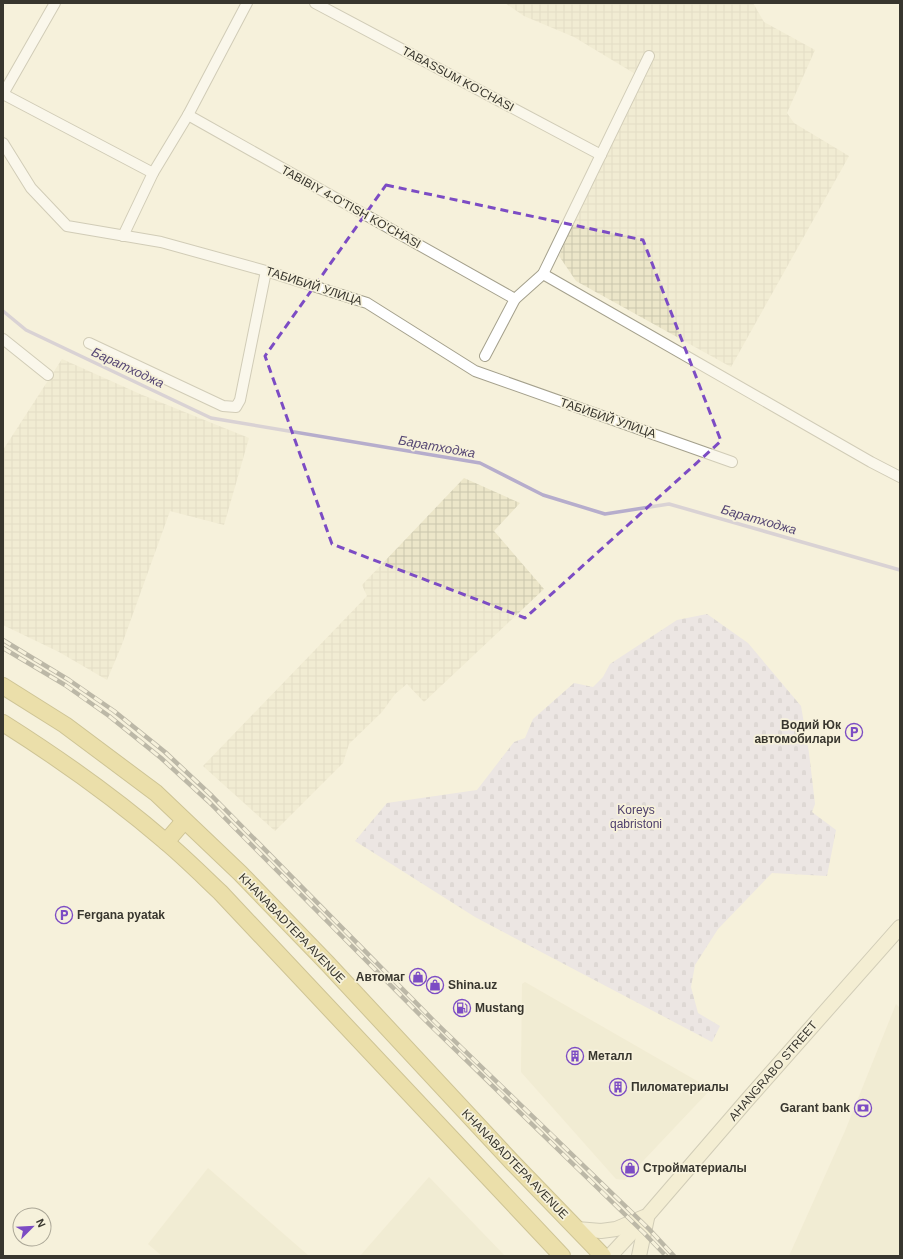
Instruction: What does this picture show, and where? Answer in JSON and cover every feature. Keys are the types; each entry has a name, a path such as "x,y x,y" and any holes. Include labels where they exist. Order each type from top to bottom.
{"highway":[{"name":"KHANABADTEPA AVENUE","path":"3,686 65,725 150,788 240,873 327,963 603,1256"},
{"path":"3,723 62,761 87,780 166,842 220,892 562,1256"},
{"path":"166,842 184,820"}],"main road":[{"name":"AHANGRABO STREET","path":"610,1256 648,1215 900,927"},
{"name":"AHANGRABO STREET","path":"577,1229 601,1232 616,1229 648,1215"},
{"path":"639,1256 648,1215"}],"street":[{"path":"56,3 3,94 153,173"},
{"path":"123,236 153,173 188,115 247,3"},
{"name":"TABASSUM KO'CHASI","path":"315,3 601,155"},
{"path":"485,356 515,298 543,274 649,56"},
{"name":"TABIBIY 4-O'TISH KO'CHASI","path":"188,115 515,298"},
{"name":"ТАБИБИЙ УЛИЦА","path":"3,143 31,188 67,226 161,242 266,271 367,303 475,371 732,462"},
{"path":"89,343 223,406 236,407 240,400 266,271"},
{"path":"543,274 865,458 900,476"},
{"path":"3,339 48,375"}],"highlighted area":[{"path":"386,185 643,240 721,441 525,618 332,544 265,356"}],"shaded area":[{"path":"505,3 753,3 764,22 815,50 787,113 794,123 849,156 731,367 576,281 559,256 637,75 574,37 524,16"},
{"path":"62,359 140,394 249,438 224,525 170,511 121,647 107,680 59,652 3,625 3,450"},
{"path":"464,478 520,503 494,531 544,589 424,702 407,684 395,694 382,712 349,744 343,763 275,831 203,766 367,596 362,585"},
{"path":"525,982 711,1089 625,1180 616,1179 521,1072 522,984"},
{"path":"896,1004 900,1008 900,1256 789,1256 845,1131"},
{"path":"208,1168 309,1256 162,1256 148,1244"},
{"path":"429,1177 505,1256 360,1256"}],"green space":[{"name":"Koreys qabristoni","path":"707,614 748,643 801,706 809,753 815,804 812,812 836,830 827,876 772,873 718,929 695,965 691,987 698,1013 720,1026 712,1042 475,917 355,841 387,803 477,790 514,742 525,738 533,719 574,683 593,687 603,677 610,664 677,620"}],"waterway":[{"name":"Баратходжа","path":"3,311 26,330 211,418 480,463 543,495 605,514 669,504 900,570"}],"railway":[{"path":"3,640 69,680 114,711 165,752 212,796 434,1021 649,1229 674,1256"},
{"path":"3,648 65,685 109,716 161,758 209,802 431,1026 666,1256"}],"place":[{"name":"Водий Юк автомобилари","path":"854,732"},
{"name":"Fergana pyatak","path":"64,915"},
{"name":"Автомаг","path":"418,977"},
{"name":"Shina.uz","path":"435,985"},
{"name":"Mustang","path":"462,1008"},
{"name":"Металл","path":"575,1056"},
{"name":"Пиломатериалы","path":"618,1087"},
{"name":"Garant bank","path":"863,1108"},
{"name":"Стройматериалы","path":"630,1168"}]}
